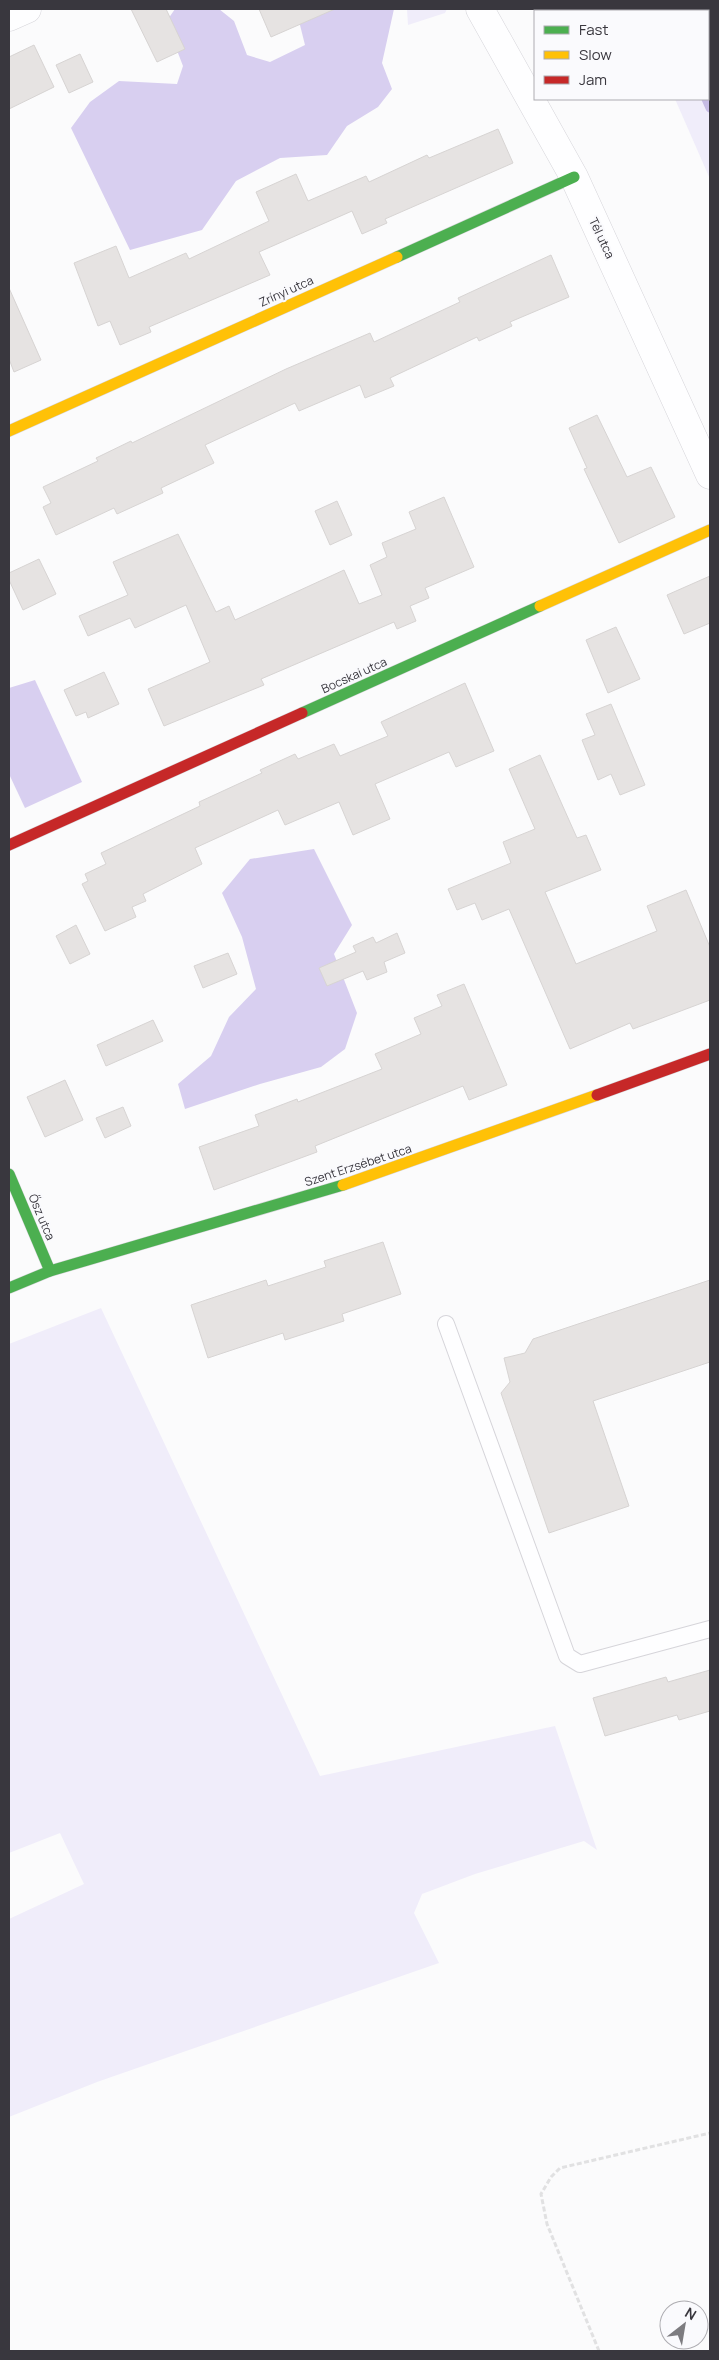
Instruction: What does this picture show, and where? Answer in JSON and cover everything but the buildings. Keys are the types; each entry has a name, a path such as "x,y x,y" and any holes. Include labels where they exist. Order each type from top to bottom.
{"street":[{"path":"9,17 27,9"},
{"name":"Tél utca","path":"480,9 574,177 710,475"},
{"name":"Zrínyi utca","path":"9,431 574,177"},
{"name":"Bocskai utca","path":"9,845 710,530"},
{"name":"Szent Erzsébet utca","path":"9,1288 50,1271 369,1177 710,1054"},
{"name":"Ősz utca","path":"9,1174 50,1271"}],"lane":[{"path":"446,1324 566,1656 580,1664 710,1629"}],"path":[{"path":"599,2351 547,2224 541,2194 551,2177 560,2168 710,2134"}],"shaded area":[{"path":"175,9 219,9 234,21 247,55 270,62 305,45 296,9 394,9 382,63 392,89 378,107 347,126 327,155 280,158 236,181 202,230 130,250 71,128 90,102 119,81 177,84 183,66 166,22"},
{"path":"407,9 447,9 445,13 408,25"},
{"path":"709,66 710,69 710,179 675,100 709,100"},
{"path":"35,680 82,782 25,808 9,774 9,688"},
{"path":"314,849 352,925 334,954 357,1013 345,1049 321,1067 260,1084 185,1109 178,1084 211,1056 229,1017 256,989 242,937 222,893 250,859"},
{"path":"101,1308 320,1776 555,1726 597,1850 584,1841 475,1874 422,1894 414,1913 439,1963 97,2082 9,2117 9,1919 84,1884 60,1833 9,1853 9,1344"}],"waterway":[{"path":"706,100 710,108"}],"traffic: fast":[{"path":"397,257 574,177"},
{"path":"302,713 540,606"},
{"path":"9,1174 50,1271"},
{"path":"9,1288 50,1271 343,1185"}],"traffic: slow":[{"path":"9,431 397,257"},
{"path":"540,606 710,530"},
{"path":"343,1185 597,1095"}],"traffic: jam":[{"path":"9,845 302,713"},
{"path":"597,1095 710,1054"}]}
